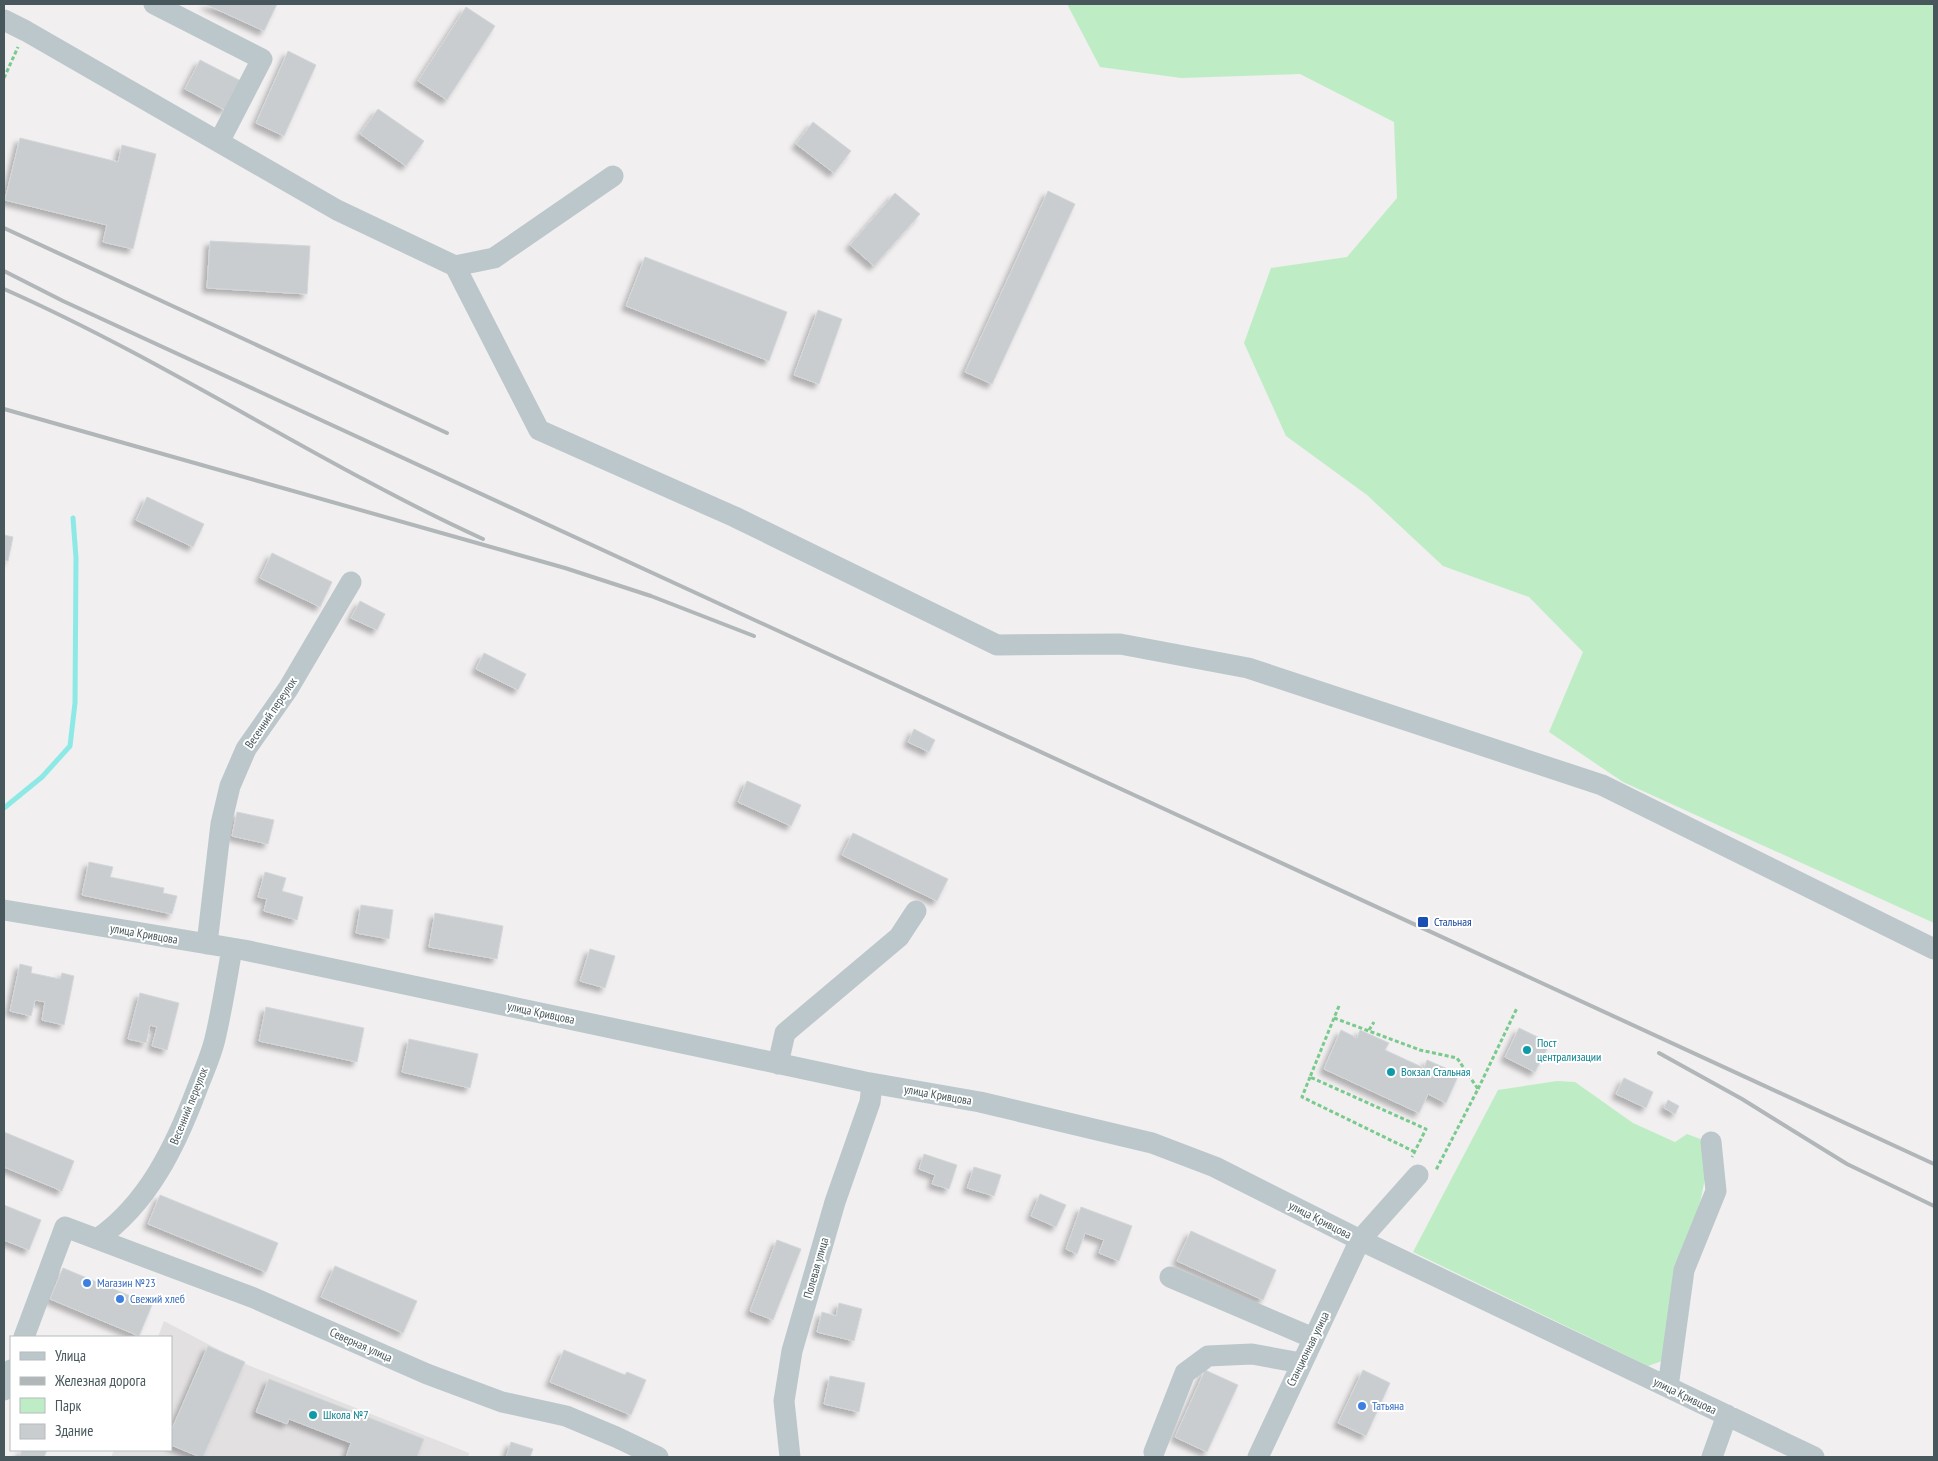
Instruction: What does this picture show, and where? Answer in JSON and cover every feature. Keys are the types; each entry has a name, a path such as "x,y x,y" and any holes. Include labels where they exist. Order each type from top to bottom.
{"street":[{"path":"154,4 262,59 219,142"},
{"path":"4,20 337,210 455,266 494,258 613,176"},
{"path":"455,266 540,430 735,517 997,645 1120,644 1248,668 1602,785 1934,949"},
{"name":"Весенний переулок","path":"207,944 221,824 230,786 246,749 288,689 351,582"},
{"name":"улица Кривцова","path":"4,910 232,948 872,1084 980,1102 1152,1143 1215,1167 1360,1240 1814,1457"},
{"path":"778,1064 785,1033 899,937 916,911"},
{"name":"Весенний переулок","path":"96,1239 116,1224 137,1202 170,1152 187,1115 214,1040 232,948"},
{"name":"Полевая улица","path":"790,1457 784,1401 792,1350 835,1202 870,1102 872,1084"},
{"path":"1668,1387 1684,1270 1716,1191 1711,1142"},
{"name":"Станционная улица","path":"1258,1457 1360,1240 1421,1170"},
{"name":"Северная улица","path":"24,1336 65,1227 254,1298 452,1383 502,1402 566,1416 658,1457"},
{"path":"1170,1277 1314,1338"},
{"path":"1156,1456 1185,1373 1208,1356 1252,1354 1301,1363"},
{"path":"4,1390 10,1373"},
{"path":"1712,1457 1726,1415"}],"path":[{"path":"4,78 26,31"},
{"path":"1339,1006 1302,1097 1415,1152"},
{"path":"1421,1170 1478,1089 1517,1008"},
{"path":"1334,1018 1420,1050 1456,1058 1478,1089"},
{"path":"1369,1030 1374,1022"},
{"path":"1310,1077 1426,1129 1415,1152 1421,1170"}],"shaded area":[{"path":"164,1321 248,1365 469,1453 468,1457 111,1457 114,1451 172,1451 172,1336 158,1336"}],"green space":[{"path":"1067,4 1934,4 1934,923 1623,782 1549,732 1583,652 1529,597 1443,566 1367,495 1286,436 1244,343 1271,268 1347,257 1397,198 1394,122 1300,74 1181,78 1100,67"},
{"path":"1557,1081 1575,1082 1633,1123 1675,1142 1687,1134 1703,1140 1707,1169 1694,1232 1662,1361 1648,1366 1413,1252 1498,1090"}],"building":[{"path":"205,4 277,4 264,31"},
{"path":"466,7 495,26 447,100 418,81"},
{"path":"288,51 316,65 284,136 256,123"},
{"path":"200,60 241,81 225,110 185,89"},
{"path":"378,109 424,141 406,166 360,134"},
{"path":"813,122 851,151 834,173 796,144"},
{"path":"20,138 118,162 122,145 156,154 133,249 103,242 107,225 5,200"},
{"path":"1048,191 1075,204 992,384 965,372"},
{"path":"895,193 920,214 874,266 850,245"},
{"path":"210,241 310,246 307,294 207,288"},
{"path":"645,257 787,312 769,361 626,306"},
{"path":"818,310 842,319 819,384 794,375"},
{"path":"147,497 204,524 193,547 136,520"},
{"path":"4,535 13,537 8,561 4,560"},
{"path":"272,553 332,582 320,607 260,578"},
{"path":"360,601 385,614 377,630 351,618"},
{"path":"484,653 526,674 518,690 476,669"},
{"path":"914,729 935,740 929,752 908,742"},
{"path":"747,781 801,805 791,826 738,802"},
{"path":"237,812 274,820 268,844 232,836"},
{"path":"853,833 948,879 937,901 842,855"},
{"path":"89,862 113,867 110,877 164,888 163,893 177,896 172,914 82,895"},
{"path":"265,872 286,878 282,891 303,897 297,920 264,911 267,899 258,897"},
{"path":"361,905 393,910 389,939 356,933"},
{"path":"435,913 503,926 497,959 429,947"},
{"path":"590,949 615,956 605,988 580,981"},
{"path":"20,964 32,967 31,973 60,979 62,973 74,976 64,1025 42,1020 45,1002 35,1000 31,1016 10,1011"},
{"path":"140,993 179,1003 167,1050 152,1046 157,1027 150,1025 146,1043 128,1039"},
{"path":"266,1007 364,1028 357,1062 259,1041"},
{"name":"Пост централизации","path":"1519,1028 1550,1043 1535,1072 1505,1057"},
{"name":"Вокзал Стальная","path":"1341,1030 1357,1038 1360,1030 1389,1043 1385,1050 1424,1068 1427,1060 1459,1074 1446,1103 1428,1094 1419,1113 1324,1069"},
{"path":"409,1039 478,1054 470,1088 402,1072"},
{"path":"1624,1078 1653,1092 1646,1108 1616,1094"},
{"path":"1668,1100 1679,1106 1675,1114 1664,1108"},
{"path":"4,1132 74,1161 62,1191 4,1167"},
{"path":"924,1154 957,1165 949,1189 932,1184 935,1175 919,1169"},
{"path":"974,1167 1001,1175 994,1196 967,1188"},
{"path":"1040,1194 1066,1205 1056,1227 1031,1216"},
{"path":"160,1195 278,1243 266,1272 148,1224"},
{"path":"4,1205 41,1220 29,1250 4,1240"},
{"path":"1081,1207 1132,1226 1119,1261 1099,1253 1104,1240 1085,1233 1077,1254 1066,1249"},
{"path":"1191,1231 1276,1270 1263,1300 1177,1261"},
{"path":"777,1240 801,1249 773,1320 750,1311"},
{"path":"335,1266 417,1301 403,1333 321,1297"},
{"path":"63,1268 152,1305 139,1336 50,1299"},
{"path":"839,1303 862,1309 854,1341 817,1332 822,1312 836,1316"},
{"path":"208,1346 245,1362 203,1457 172,1445 172,1429"},
{"path":"564,1350 625,1375 627,1372 646,1380 631,1415 550,1382"},
{"path":"1205,1370 1238,1385 1207,1452 1175,1437"},
{"path":"1363,1370 1390,1383 1366,1436 1338,1423"},
{"path":"830,1376 865,1383 859,1412 824,1404"},
{"name":"Школа №7","path":"269,1379 424,1439 417,1457 346,1457 351,1443 289,1419 287,1424 256,1412"},
{"path":"511,1442 533,1449 530,1457 506,1457"},
{"path":"22,1451 47,1451 44,1457 19,1457"}],"waterway":[{"path":"4,808 42,777 70,746 75,703 76,558 73,518"}],"railway":[{"path":"4,228 447,433"},
{"path":"4,271 63,301 1934,1164"},
{"path":"4,289 125,348 362,479 483,539"},
{"path":"4,409 565,568 651,596 754,636"},
{"path":"1659,1053 1742,1099 1847,1164 1934,1206"}],"place":[{"name":"Стальная","path":"1423,922"},
{"name":"Пост централизации","path":"1527,1050"},
{"name":"Вокзал Стальная","path":"1391,1072"},
{"name":"Магазин №23","path":"87,1283"},
{"name":"Свежий хлеб","path":"120,1299"},
{"name":"Татьяна","path":"1362,1406"},
{"name":"Школа №7","path":"313,1415"}]}
